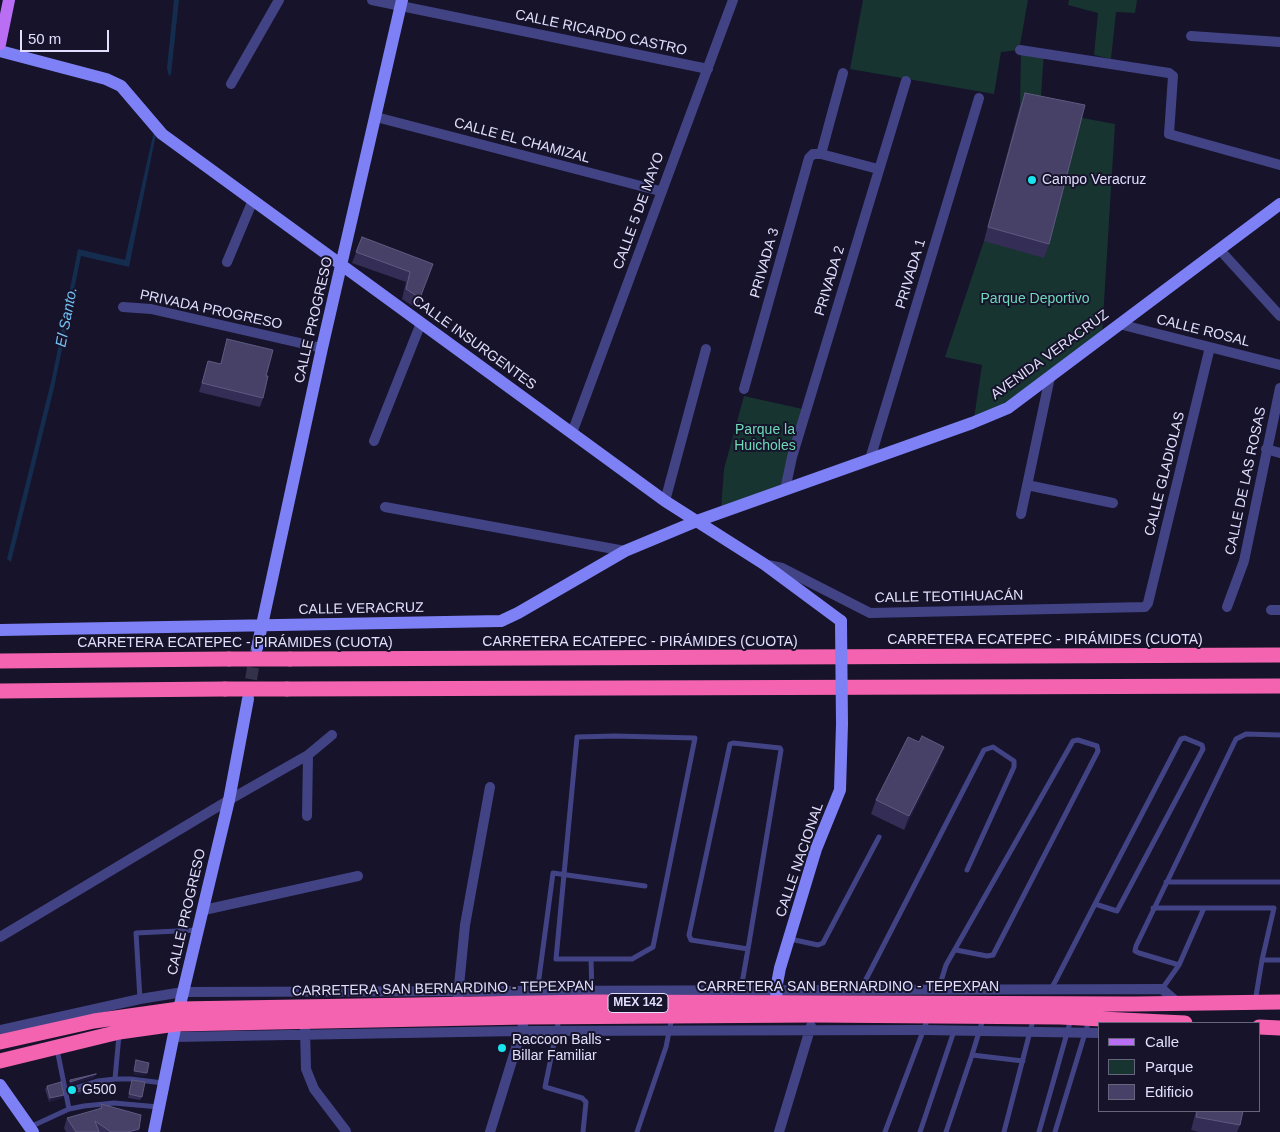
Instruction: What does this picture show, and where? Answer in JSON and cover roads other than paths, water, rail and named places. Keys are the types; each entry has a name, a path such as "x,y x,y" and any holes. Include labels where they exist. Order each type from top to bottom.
{"highway":[{"name":"CARRETERA ECATEPEC - PIRÁMIDES (CUOTA)","path":"0,661 1280,655"},
{"path":"0,691 1280,686"},
{"name":"CARRETERA SAN BERNARDINO - TEPEXPAN","path":"0,1042 102,1019 178,1009 458,997 777,996 817,1009 858,997 931,1010 981,1023 1032,1024 1071,1017 1166,1022"},
{"name":"CARRETERA SAN BERNARDINO - TEPEXPAN","path":"0,1061 119,1032 523,1024 671,1024 817,1009 931,1010 1280,1002"},
{"path":"1260,1027 1280,1028"}],"main road":[{"path":"0,44 8,0"}],"street":[{"path":"231,84 279,0"},
{"name":"CALLE RICARDO CASTRO","path":"372,0 401,3 708,68"},
{"name":"CALLE 5 DE MAYO","path":"572,433 660,191 733,0"},
{"name":"CALLE PROGRESO","path":"257,648 322,348 343,264 401,3"},
{"path":"1191,36 1280,42"},
{"path":"1020,50 1168,73 1173,76 1168,134 1280,166"},
{"name":"CALLE INSURGENTES","path":"0,51 106,79 121,86 162,134 343,264 665,501 764,564 841,622 842,724"},
{"name":"PRIVADA 3","path":"744,389 809,158 813,154 821,154 844,73"},
{"name":"PRIVADA 2","path":"784,490 878,169 906,82"},
{"name":"PRIVADA 1","path":"870,459 979,98"},
{"name":"CALLE EL CHAMIZAL","path":"376,117 660,191"},
{"path":"821,154 878,169"},
{"path":"227,262 253,200"},
{"name":"AVENIDA VERACRUZ","path":"697,521 972,423 1008,408 1280,204"},
{"path":"1219,249 1280,316"},
{"name":"PRIVADA PROGRESO","path":"122,307 151,309 322,348"},
{"path":"374,441 421,323"},
{"name":"CALLE ROSAL","path":"1119,324 1280,365"},
{"name":"CALLE GLADIOLAS","path":"1145,607 1148,602 1210,347"},
{"path":"665,501 706,349"},
{"path":"1021,514 1050,376"},
{"name":"CALLE DE LAS ROSAS","path":"1227,607 1244,561 1280,388"},
{"path":"1266,449 1280,453"},
{"path":"1027,485 1113,503"},
{"path":"385,506 626,551"},
{"name":"CALLE VERACRUZ","path":"0,630 500,621 518,614 626,551 697,521"},
{"name":"CALLE TEOTIHUACÁN","path":"764,564 782,568 870,613 1145,607"},
{"name":"CALLE PROGRESO","path":"154,1132 178,1009 204,910 229,800 248,699"},
{"name":"CALLE NACIONAL","path":"777,996 789,939 816,849 840,790 842,724"},
{"path":"0,937 308,755 332,735"},
{"path":"307,816 308,755"},
{"path":"0,1030 140,999 183,992 458,997 465,925 490,787"},
{"path":"204,910 358,876"},
{"path":"592,996 741,989 777,996 858,997"},
{"path":"671,1024 810,1031 1051,989 1162,989 1178,1003"},
{"path":"779,1132 817,1009"},
{"path":"931,1010 954,1030 981,1023"},
{"path":"490,1132 523,1024"},
{"path":"1032,1024 1067,1032 1098,1034"},
{"path":"1260,1033 1280,1028"},
{"path":"305,1029 306,1069 314,1089 346,1131"},
{"path":"0,1085 31,1130"}],"lane":[{"path":"1179,965 1135,951 1153,908 1236,739 1246,734 1280,735"},
{"path":"577,737 694,738 653,947 632,959 556,959 563,873 577,737"},
{"path":"1051,989 1095,904 1181,739 1185,738 1202,745 1203,749 1117,911 1095,904"},
{"path":"885,1132 946,965 1073,741 1078,740 1096,746 1098,751 993,955 987,956 956,950"},
{"path":"741,989 748,949 781,750 780,748 733,742 730,744 689,935 690,940 748,949"},
{"path":"858,997 984,750 993,747 1014,761 1014,767 967,870"},
{"path":"789,939 821,945 880,837"},
{"path":"537,997 552,874 563,873 645,886"},
{"path":"1166,882 1280,882"},
{"path":"1153,908 1274,908 1255,1002"},
{"path":"1162,989 1179,965 1204,908"},
{"path":"140,999 136,933 199,930"},
{"path":"591,959 592,996"},
{"path":"1262,960 1280,960"},
{"path":"1039,1132 1071,1017"},
{"path":"1056,1132 1089,1018"},
{"path":"946,1132 981,1023"},
{"path":"558,1024 545,1087 582,1098 586,1102 583,1132"},
{"path":"637,1132 671,1024"},
{"path":"1004,1132 1032,1024"},
{"path":"920,1132 954,1030"},
{"path":"115,1079 119,1032"},
{"path":"57,1046 69,1110"},
{"path":"972,1054 1023,1061"},
{"path":"66,1091 98,1081 115,1079 131,1078 164,1083"},
{"path":"31,1130 69,1110 114,1103 159,1107"}],"water":[{"path":"174,0 179,0 171,74 169,76 167,68"},
{"name":"El Santo.","path":"154,131 156,135 129,267 81,256 54,388 11,562 7,559 52,378 78,249 125,260"}],"tunnel":[{"path":"248,697 256,650"}],"place":[{"name":"Campo Veracruz","path":"1032,180"},
{"name":"Raccoon Balls - Billar Familiar","path":"502,1048"},
{"name":"G500","path":"72,1090"}],"park label":[{"name":"Parque Deportivo","path":"1035,299"},
{"name":"Parque la Huicholes","path":"765,438"}]}
